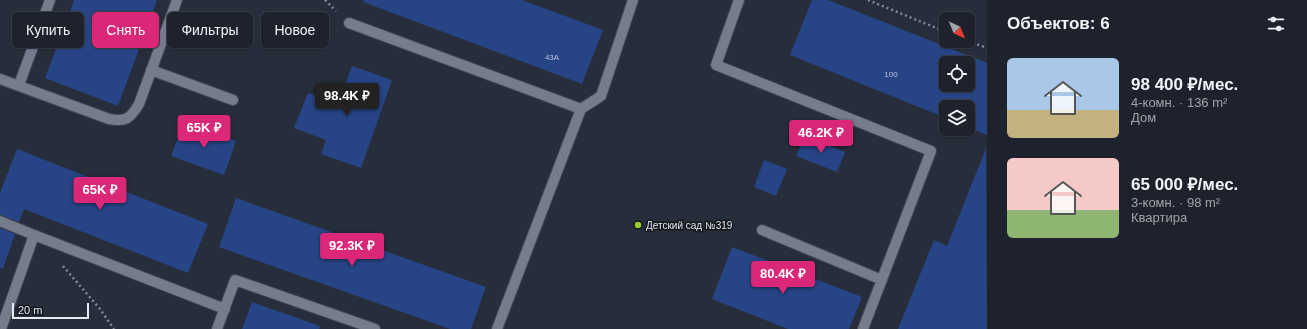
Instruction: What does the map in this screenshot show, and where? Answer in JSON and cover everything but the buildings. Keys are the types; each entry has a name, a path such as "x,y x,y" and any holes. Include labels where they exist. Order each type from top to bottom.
{"lane":[{"path":"19,85 50,0"},
{"path":"0,79 109,119 122,121 132,115 139,104 177,0"},
{"path":"497,329 581,109 600,96 633,0"},
{"path":"739,0 716,65 932,151 863,329"},
{"path":"349,23 581,109"},
{"path":"151,70 233,100"},
{"path":"0,221 225,309"},
{"path":"762,230 882,280"},
{"path":"0,329 34,235"},
{"path":"217,329 235,280 375,329"}],"path":[{"path":"868,0 939,29"},
{"path":"975,43 987,48"},
{"path":"60,263 100,308 114,329"}],"place":[{"name":"Детский сад №319","path":"638,225"}]}
